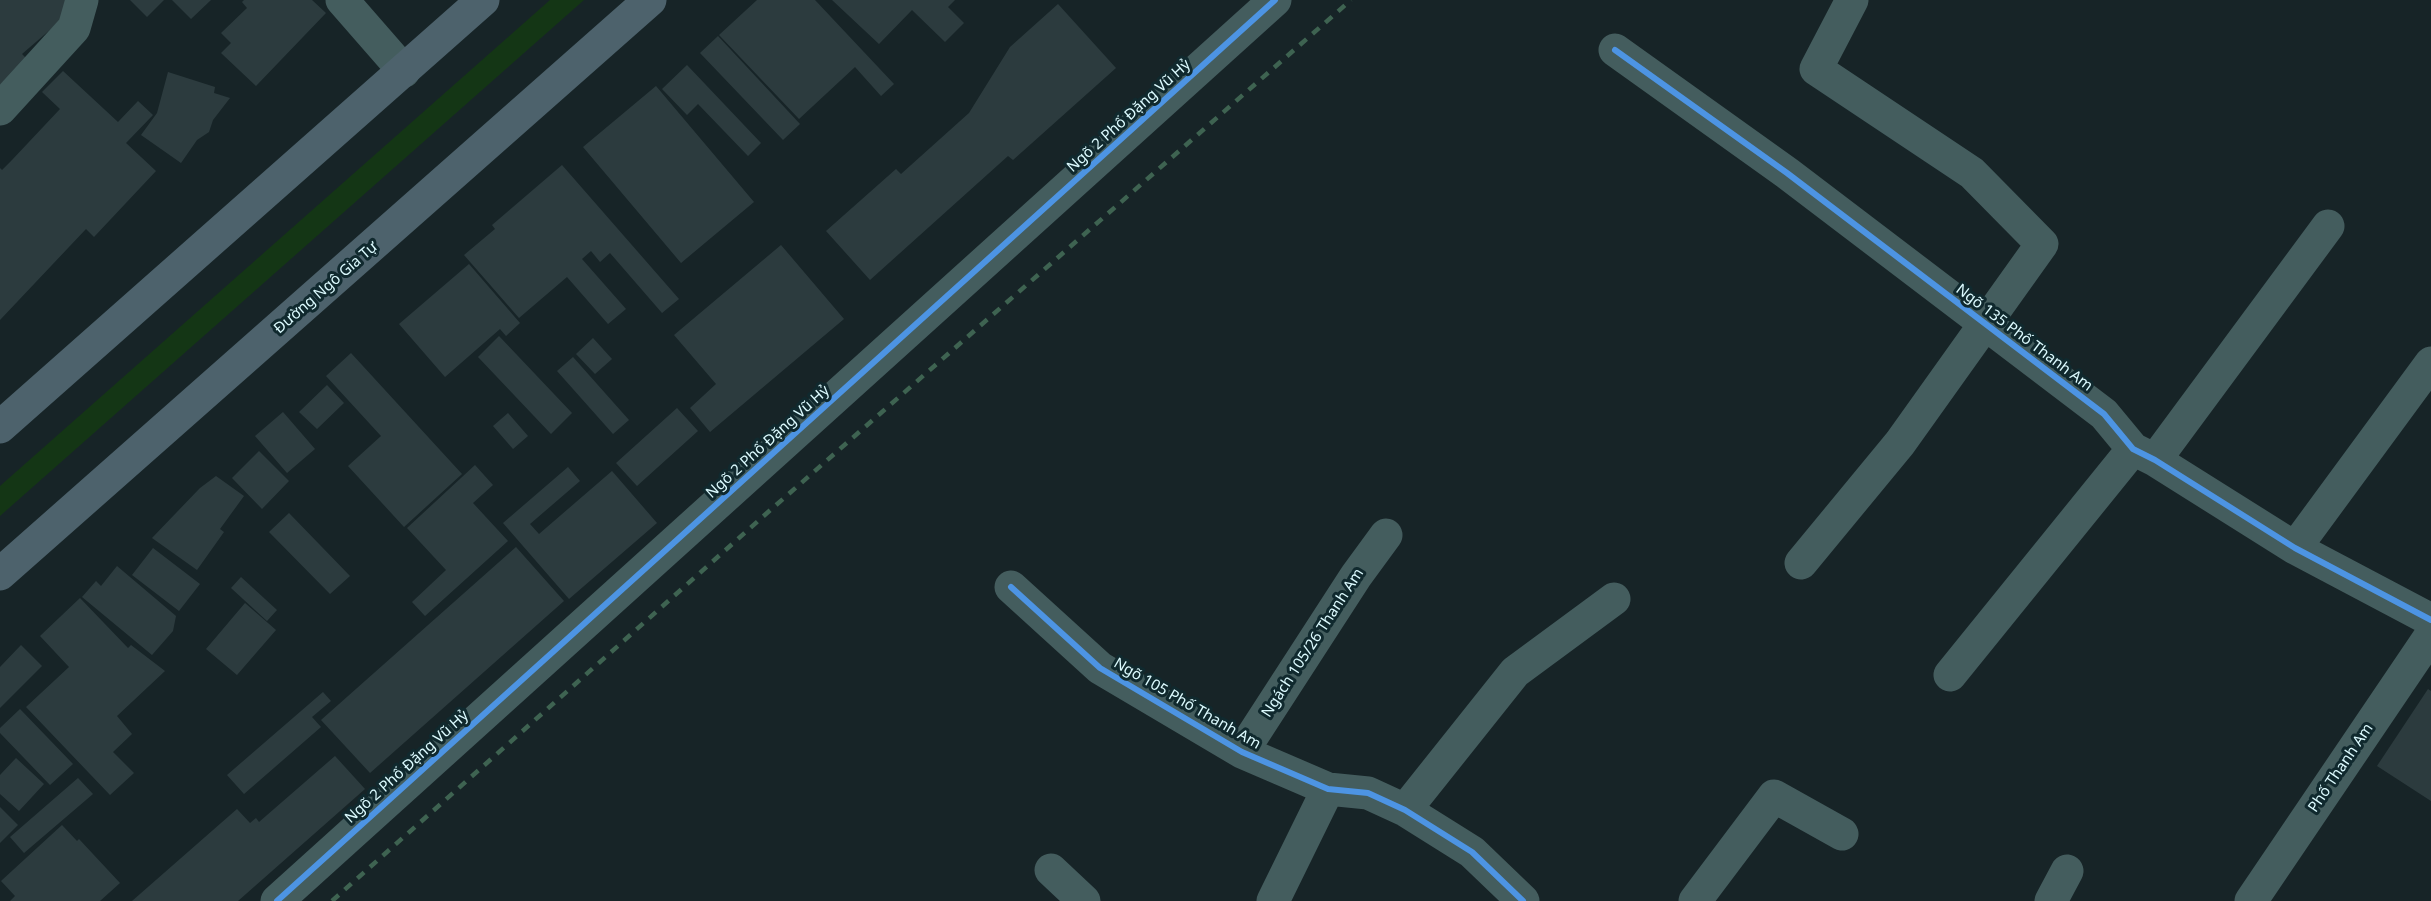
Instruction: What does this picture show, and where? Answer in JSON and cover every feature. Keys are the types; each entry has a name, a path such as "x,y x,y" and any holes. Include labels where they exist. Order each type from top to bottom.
{"main road":[{"path":"0,427 483,0"},
{"name":"Đường Ngô Gia Tự","path":"0,574 650,0"}],"street":[{"path":"0,109 75,28 82,0"},
{"path":"342,0 404,71"},
{"name":"Ngõ 2 Phố Đặng Vũ Hỷ","path":"278,901 1275,0"},
{"path":"1801,563 1900,443 2042,244 1972,173 1816,69 1852,0"},
{"name":"Ngõ 135 Phố Thanh Am","path":"1615,50 1787,173 2104,414 2144,454 2295,548 2431,621"},
{"path":"1950,675 2144,454 2328,226"},
{"path":"2295,548 2431,363"},
{"name":"Ngách 105/26 Thanh Am","path":"1242,752 1356,576 1386,534"},
{"name":"Ngõ 105 Phố Thanh Am","path":"1011,586 1100,668 1242,752 1328,789 1368,793 1405,810 1472,852 1512,897"},
{"path":"1405,810 1515,672 1614,599"},
{"name":"Phố Thanh Am","path":"2251,901 2431,635"},
{"path":"1273,901 1328,789"},
{"path":"1695,901 1774,796 1842,834"},
{"path":"1051,870 1084,901"},
{"path":"2051,901 2067,871"}],"green space":[{"path":"550,0 584,0 0,516 0,486"}],"building":[{"path":"0,0 76,0 80,4 22,54 28,60 0,85"},
{"path":"130,0 164,0 147,17"},
{"path":"172,0 211,0 191,19"},
{"path":"244,0 312,0 326,13 256,86 221,53 231,43 221,33 247,8 242,2"},
{"path":"757,0 815,0 894,84 881,96 855,67 799,119 719,35"},
{"path":"832,0 955,0 948,7 964,23 945,42 912,10 879,44"},
{"path":"1058,4 1116,68 1013,160 1008,156 870,280 826,231 896,169 901,174 969,113 1010,47"},
{"path":"718,36 800,124 783,140 700,53"},
{"path":"687,65 761,143 748,156 698,104 687,115 662,89"},
{"path":"63,71 118,122 138,101 153,115 126,143 156,171 94,237 86,229 0,320 0,168 2,170 60,109 42,92"},
{"path":"168,72 215,87 214,93 230,98 213,120 209,132 197,140 181,163 141,135 157,113"},
{"path":"656,86 754,202 681,263 583,147"},
{"path":"562,165 679,299 662,313 610,253 600,262 591,251 582,259 626,309 608,324 567,277 519,318 464,255 495,229 492,225"},
{"path":"781,245 844,319 710,432 690,408 716,384 674,335"},
{"path":"469,264 520,323 506,336 500,329 445,377 399,324"},
{"path":"499,336 572,413 551,434 478,357"},
{"path":"593,338 612,359 595,374 576,354"},
{"path":"351,353 462,474 404,527 348,466 381,436 326,376"},
{"path":"573,357 629,420 613,434 557,371"},
{"path":"327,385 344,403 317,429 299,412"},
{"path":"677,408 698,431 637,486 616,463"},
{"path":"283,412 315,449 287,473 255,436"},
{"path":"508,413 528,436 513,449 493,426"},
{"path":"259,451 289,481 262,509 232,478"},
{"path":"475,465 493,485 473,503 508,541 425,616 412,602 446,570 407,528"},
{"path":"568,467 580,481 530,524 539,534 612,471 657,523 569,599 503,523"},
{"path":"216,476 244,496 220,529 224,532 197,570 152,538 200,488"},
{"path":"289,513 350,576 330,594 269,532"},
{"path":"516,547 564,601 370,773 321,720"},
{"path":"153,548 200,584 179,611 132,575"},
{"path":"117,566 176,616 173,631 152,655 82,597 96,581 101,586"},
{"path":"241,577 277,610 267,621 231,588"},
{"path":"80,598 128,648 131,645 165,671 117,716 132,734 113,752 134,773 110,795 26,707 69,667 40,636"},
{"path":"245,603 276,630 237,675 206,649"},
{"path":"21,645 42,666 0,708 0,667"},
{"path":"2428,689 2431,691 2431,801 2377,766"},
{"path":"323,692 331,701 312,717 321,727 244,794 227,775"},
{"path":"20,709 73,764 50,785 0,733 0,728"},
{"path":"335,756 365,789 238,901 132,901 237,809 250,823 256,818 259,822"},
{"path":"16,758 44,784 19,811 0,794 0,775"},
{"path":"78,778 93,794 24,853 10,837"},
{"path":"0,807 18,825 0,843"},
{"path":"62,825 77,841 79,839 120,883 100,901 10,901 15,896 1,881"}],"railway":[{"path":"332,901 767,513 1351,0"}],"cycle path":[{"path":"277,901 1275,0"},
{"path":"1615,50 1787,173 2104,414 2133,449 2155,460 2295,548 2431,620"},
{"path":"1011,587 1100,668 1242,752 1328,789 1368,793 1405,810 1472,852 1523,901"}]}
